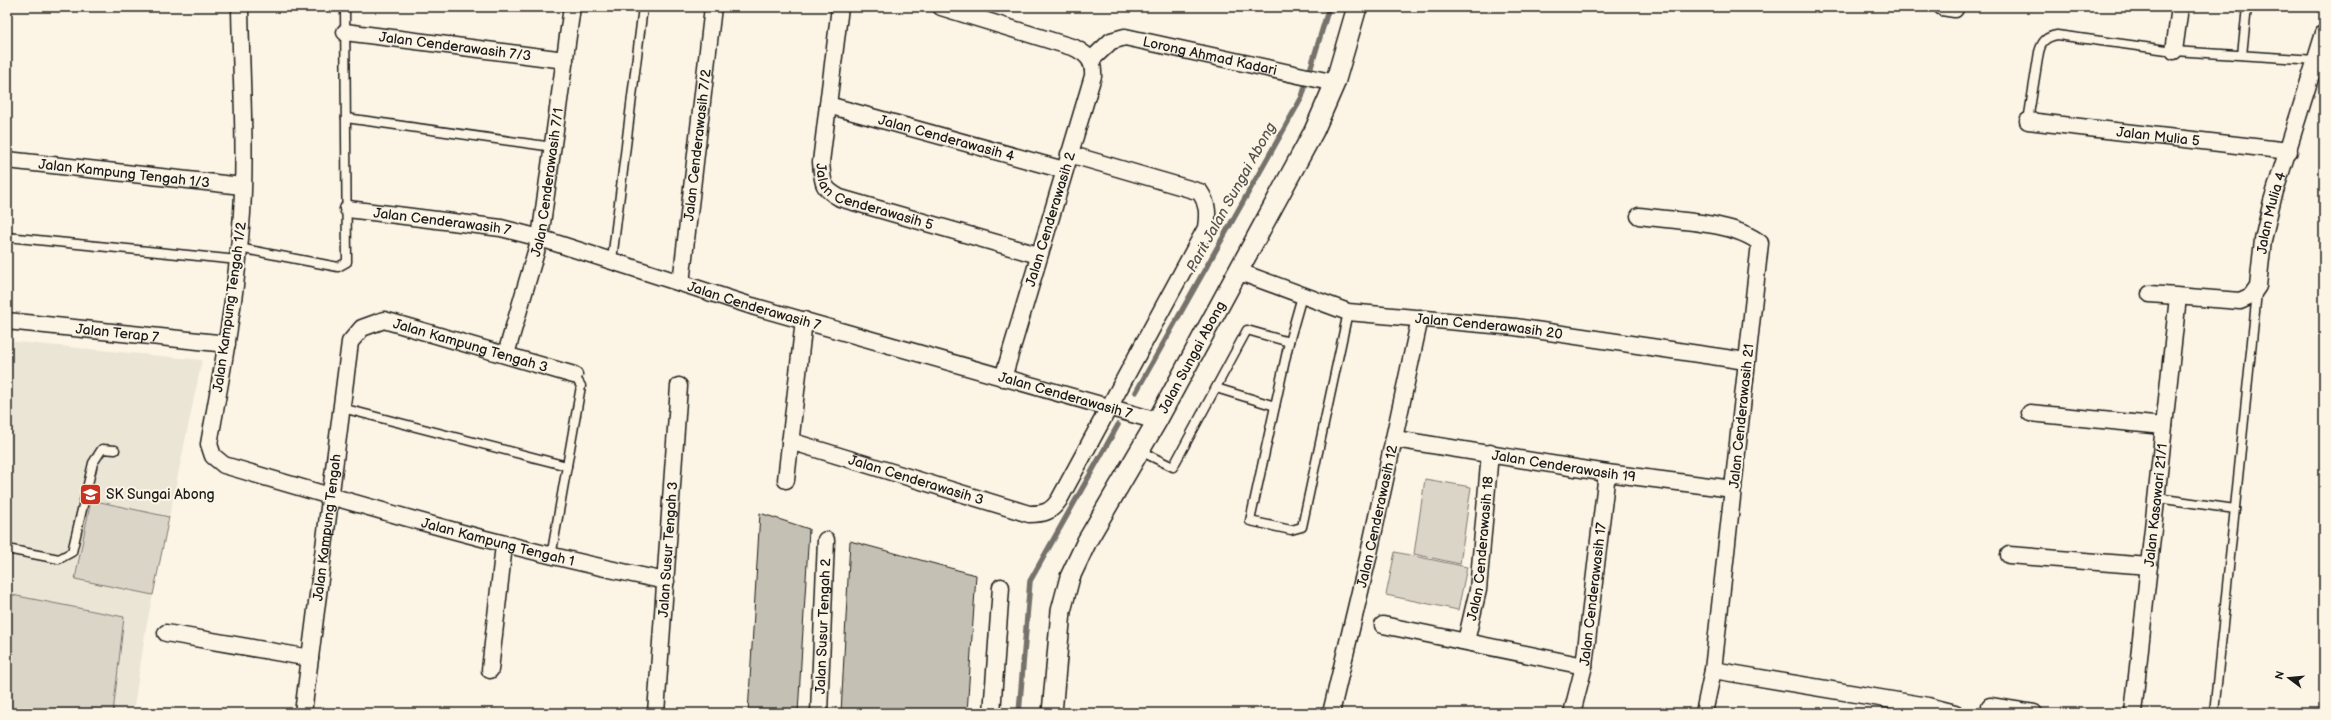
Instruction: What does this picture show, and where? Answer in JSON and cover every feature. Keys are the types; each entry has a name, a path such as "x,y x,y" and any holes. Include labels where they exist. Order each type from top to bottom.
{"street":[{"name":"Jalan Kampung Tengah 1/2","path":"240,7 242,186 238,254 227,344 209,444 213,456 224,465 331,497"},
{"name":"Jalan Cenderawasih 7/1","path":"506,354 540,238 572,7"},
{"name":"Jalan Cenderawasih 7/2","path":"681,283 713,7"},
{"name":"Jalan Cenderawasih 5","path":"840,7 821,162 822,180 828,192 840,198 1038,255"},
{"path":"941,7 1075,48 1091,60"},
{"name":"Jalan Sungai Abong","path":"1052,713 1061,611 1070,577 1087,541 1157,421 1314,131 1335,83 1358,7"},
{"path":"2174,51 2180,7"},
{"name":"Jalan Cenderawasih 7/3","path":"345,32 565,60"},
{"name":"Jalan Mulia 4","path":"2258,286 2263,240 2272,201 2289,151 2324,33"},
{"name":"Lorong Ahmad Kadari","path":"1091,60 1111,41 1125,37 1335,83"},
{"name":"Jalan Cenderawasih 2","path":"1003,378 1038,255 1093,76 1091,60"},
{"name":"Jalan Cenderawasih 4","path":"828,105 1064,170"},
{"name":"Jalan Mulia 5","path":"2028,121 2289,151"},
{"path":"1069,154 1200,192 1206,200 1208,214 1206,228 1108,407"},
{"name":"Jalan Kampung Tengah 1/3","path":"7,160 242,186"},
{"name":"Jalan Cenderawasih 7","path":"348,209 501,228 540,238 804,320 1157,421"},
{"name":"Jalan Cenderawasih 21","path":"1639,216 1731,228 1749,234 1760,243 1713,670 1704,713"},
{"name":"Jalan Cenderawasih 20","path":"1237,271 1348,312 1522,328 1746,361"},
{"path":"2150,294 2240,301 2251,296 2258,286"},
{"name":"Jalan Kasawari 21/1","path":"2133,713 2178,297"},
{"name":"Jalan Cenderawasih 12","path":"1331,713 1395,439 1420,318"},
{"name":"Jalan Kampung Tengah 3","path":"350,342 362,328 384,320 506,354 574,375"},
{"path":"786,480 804,320"},
{"name":"Jalan Terap 7","path":"7,321 227,344"},
{"name":"Jalan Kampung Tengah","path":"303,713 350,342"},
{"name":"Jalan Susur Tengah 3","path":"656,713 679,386"},
{"name":"Jalan Cenderawasih 3","path":"790,441 1029,514 1042,514 1052,509 1060,500 1108,407"},
{"path":"2030,413 2164,426"},
{"name":"Jalan Cenderawasih 19","path":"1395,439 1607,474 1733,489"},
{"name":"Jalan Cenderawasih 18","path":"1466,641 1478,590 1490,454"},
{"name":"Jalan Cenderawasih 17","path":"1572,713 1584,666 1607,474"},
{"name":"Jalan Kampung Tengah 1","path":"331,497 551,557 666,581"},
{"name":"Jalan Susur Tengah 2","path":"819,713 826,540"},
{"path":"490,670 504,545"},
{"path":"2009,555 2149,566"},
{"path":"992,713 1001,587"},
{"path":"1383,626 1466,641 1584,666"},
{"path":"166,633 310,658"},
{"path":"1713,670 1928,706 1955,713"},
{"path":"1990,706 2034,713"}],"lane":[{"path":"7,237 238,254 338,267 343,266 348,258 345,7"},
{"path":"612,260 643,7"},
{"path":"2242,56 2247,7"},
{"path":"2028,121 2041,43 2048,37 2057,36 2174,51 2316,60"},
{"path":"346,118 553,147"},
{"path":"2214,713 2258,286"},
{"path":"1302,296 1289,342 1250,521 1296,530 1302,527 1348,312"},
{"path":"1140,451 1173,467 1247,330 1289,342"},
{"path":"551,557 581,386 574,375"},
{"path":"1216,388 1275,406"},
{"path":"342,408 567,466"},
{"path":"7,549 59,559 72,552 93,463 102,449 115,450"},
{"path":"2156,498 2235,509"}],"shaded area":[{"name":"SK Sungai Abong","path":"7,341 202,360 146,628 133,713 7,713"},
{"path":"1425,479 1471,487 1460,564 1414,554"},
{"path":"91,500 169,517 153,595 75,579"},
{"path":"1395,552 1467,567 1458,610 1386,595"},
{"path":"7,594 124,617 113,713 7,713"}],"building":[{"path":"760,513 809,529 798,713 748,713"},
{"path":"850,541 976,575 967,713 841,713"}],"waterway":[{"name":"Parit Jalan Sungai Abong","path":"1136,392 1302,97 1329,7"},
{"name":"Parit Jalan Sungai Abong","path":"1019,713 1030,581 1118,425"}],"place":[{"name":"SK Sungai Abong","path":"90,494"}]}
